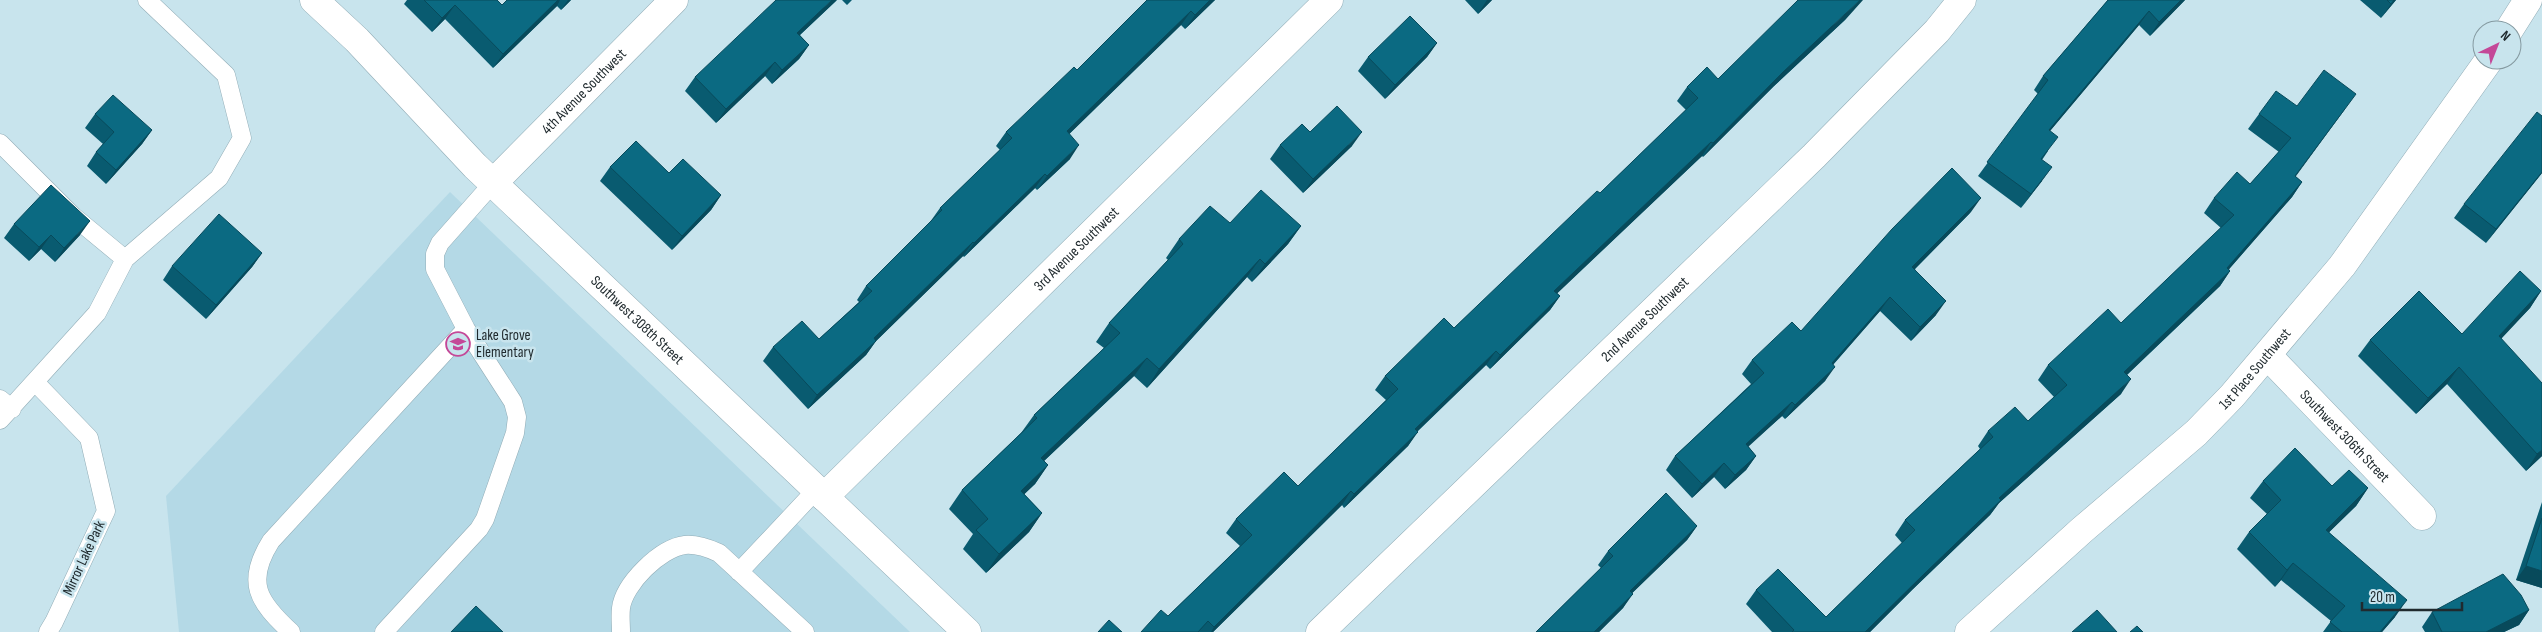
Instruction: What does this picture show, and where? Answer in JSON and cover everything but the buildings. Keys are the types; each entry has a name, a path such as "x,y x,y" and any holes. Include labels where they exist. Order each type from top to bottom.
{"street":[{"name":"Southwest 308th Street","path":"314,0 357,40 493,183 967,632"},
{"name":"4th Avenue Southwest","path":"493,183 674,0"},
{"name":"3rd Avenue Southwest","path":"821,493 1329,0"},
{"name":"2nd Avenue Southwest","path":"1320,632 1814,156 1938,31 1962,0"},
{"path":"2515,20 2528,0"},
{"name":"1st Place Southwest","path":"1969,632 2082,530 2196,432 2268,356 2342,266 2482,70"},
{"name":"Southwest 306th Street","path":"2268,356 2422,516"}],"lane":[{"path":"4,409 35,382 97,313 126,259 219,178 242,138 226,75 147,0"},
{"path":"0,143 73,216 126,259"},
{"path":"384,632 479,529 486,519 515,433 517,417 513,402 466,328 435,269 435,254 440,243 493,183"},
{"path":"291,632 261,601 257,586 260,557 271,541 466,328"},
{"name":"Mirror Lake Park","path":"35,382 89,438 106,511 48,632"},
{"path":"739,572 821,493"},
{"path":"621,632 621,607 628,591 639,575 668,550 685,545 703,546 719,553 805,632"}],"shaded area":[{"name":"Lake Grove Elementary","path":"450,192 910,632 179,632 166,496"}],"place":[{"name":"Lake Grove Elementary","path":"458,344"}]}
